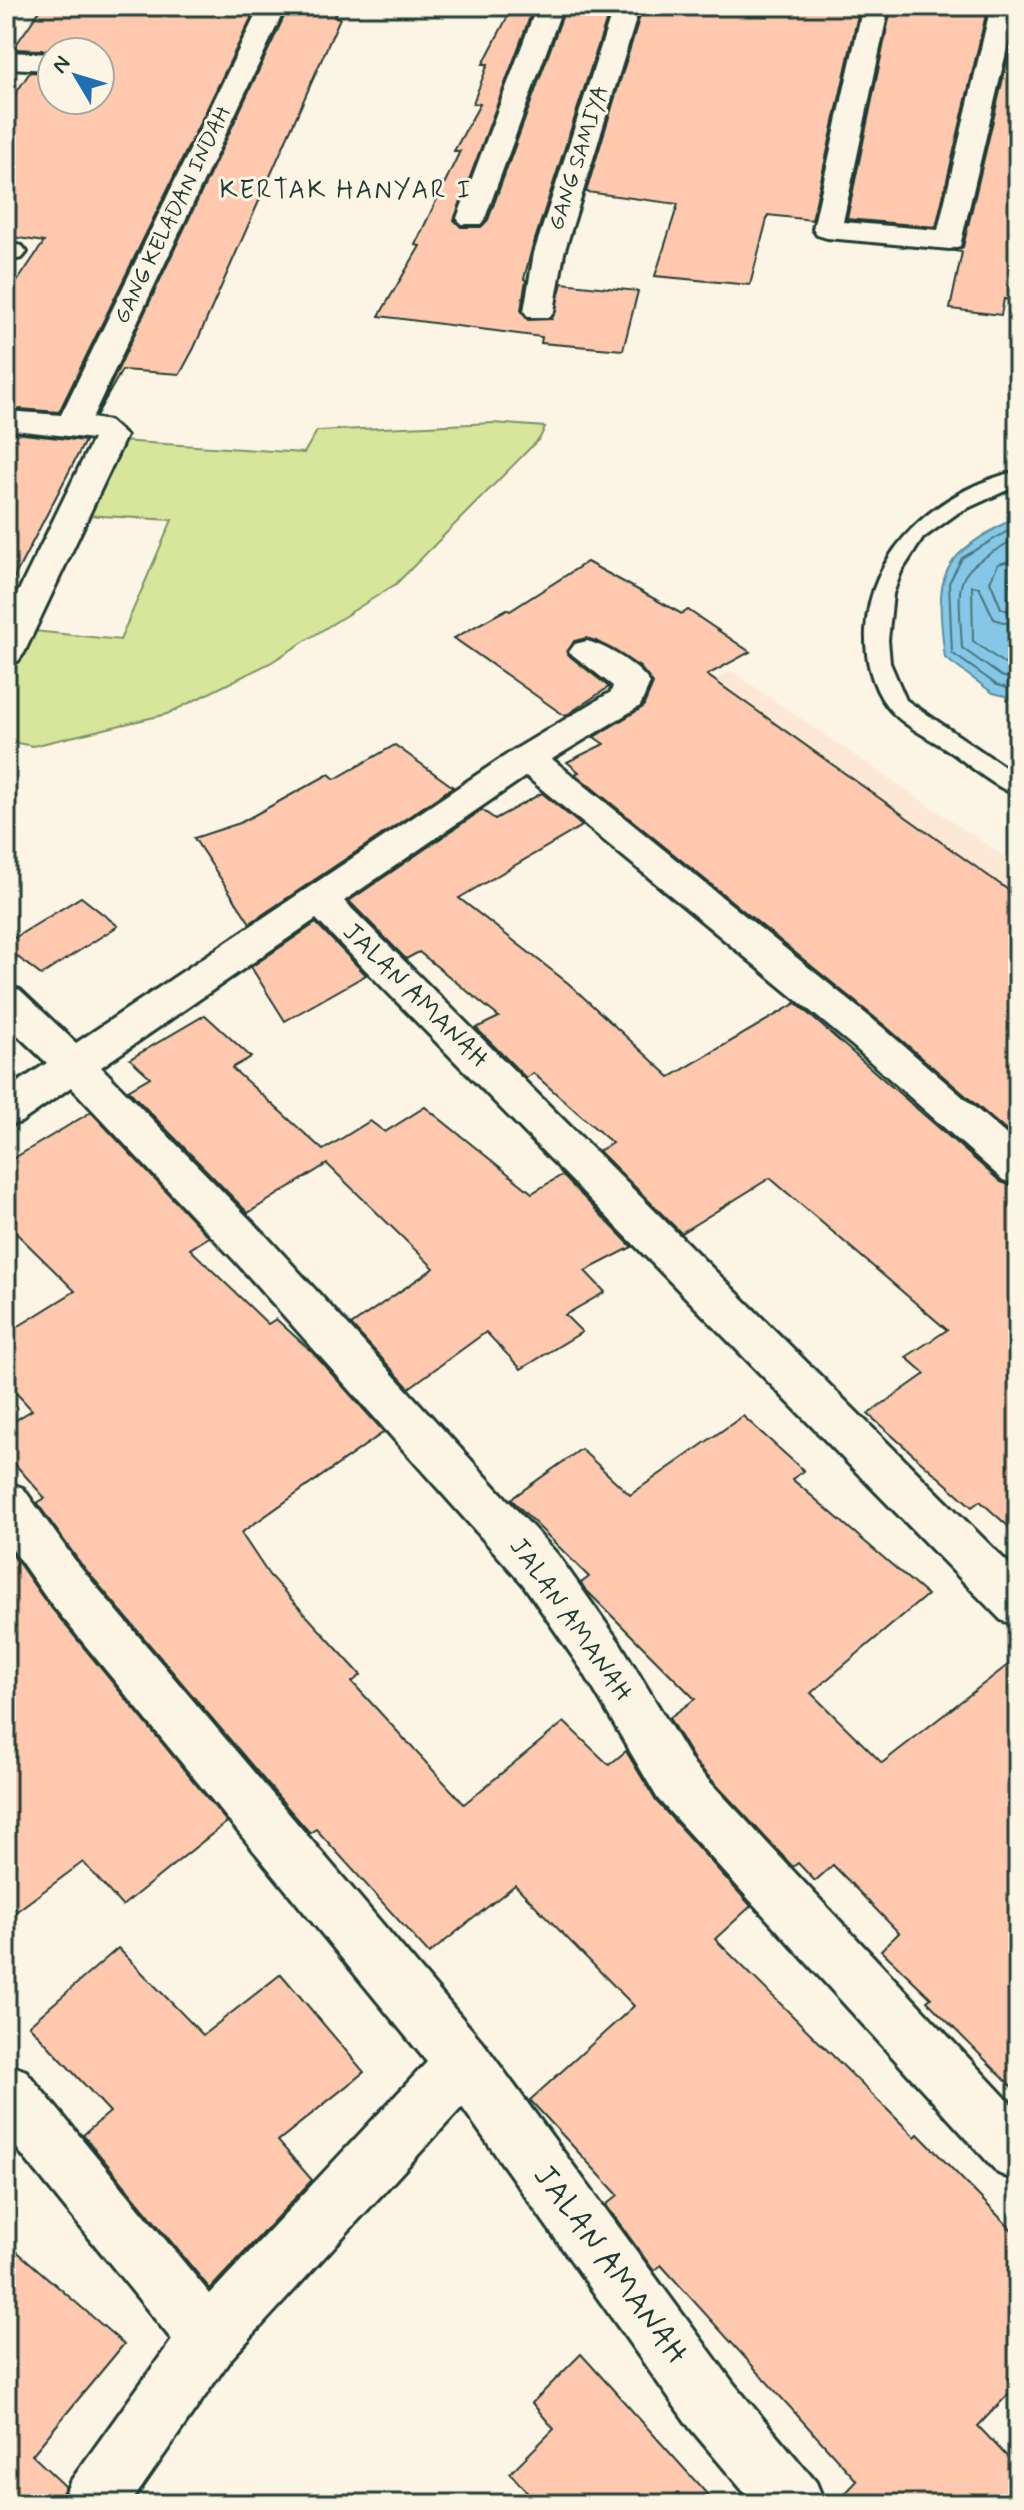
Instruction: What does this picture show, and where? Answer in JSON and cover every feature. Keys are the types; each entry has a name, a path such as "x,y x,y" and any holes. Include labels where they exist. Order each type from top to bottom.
{"street":[{"name":"GANG KELADAN INDAH","path":"73,424 273,6"},
{"path":"471,218 550,6"},
{"name":"GANG SAMIYA","path":"539,311 549,253 627,6"},
{"path":"876,6 827,229 950,240 1004,6"},
{"path":"6,60 36,61"},
{"path":"6,420 73,424 98,428 110,436 6,653"},
{"name":"JALAN AMANAH","path":"6,1111 527,758 627,698 632,683 587,652"},
{"path":"527,758 868,1037 1018,1169"},
{"name":"JALAN AMANAH","path":"318,898 1018,1605"},
{"name":"JALAN AMANAH","path":"6,1000 74,1065 262,1261 540,1569 602,1658 676,1782 1018,2153"},
{"name":"JALAN AMANAH","path":"6,1502 62,1581 464,2063 712,2406 794,2504"},
{"path":"92,2504 209,2339 464,2063"},
{"path":"6,2091 209,2339"}],"lane":[{"path":"1018,477 954,506 916,534 889,577 874,637 884,686 897,704 1018,787"}],"shaded area":[{"path":"731,671 1018,866 1018,981 664,706"}],"green space":[{"path":"493,423 545,427 540,438 396,584 270,663 167,714 33,746 6,741 6,651 15,629 120,640 172,520 67,514 104,440 304,453 317,431"}],"water":[{"path":"1018,516 1018,577 1008,579 1018,606 1018,699 993,693 945,658 941,604 942,585 957,556 972,543"}],"building":[{"path":"43,6 257,6 59,412 6,408 6,298 44,242 6,236 6,108 30,72 36,72 36,116 116,116 116,36 36,36 36,50 13,49"},
{"path":"289,6 341,6 334,17 340,18 194,348 180,374 122,370 96,416"},
{"path":"513,6 534,6 454,220 461,227 481,227 488,220 566,6 611,6 531,252 521,310 528,320 552,319 562,283 638,291 623,350 541,343 542,337 379,316 420,246 415,245 460,151 454,151 480,104 473,103 488,64 483,64"},
{"path":"643,6 819,9 820,6 860,6 812,220 768,215 750,285 655,276 678,204 586,192"},
{"path":"914,6 988,6 936,227 847,219 891,9 913,11"},
{"path":"1018,15 1018,301 1004,299 1001,315 950,309 962,252 954,251 963,247"},
{"path":"6,432 85,441 6,593"},
{"path":"587,562 682,614 688,610 750,652 707,675 1018,897 1018,1141 884,1025 575,774 579,772 567,762 604,744 594,737 643,707 653,684 640,667 596,641 586,638 574,641 567,654 609,687 565,716 454,638 507,609 510,611"},
{"path":"395,745 453,787 250,923 194,838 240,823 329,774 335,779"},
{"path":"542,793 582,826 459,898 568,983 670,1077 796,1003 1001,1182 1018,1188 1018,1535 980,1501 972,1507 868,1414 925,1374 906,1357 947,1330 770,1178 681,1233 599,1151 612,1143 533,1073 526,1078 476,1028 499,1017 419,952 406,959 349,901 482,810 495,819"},
{"path":"81,897 118,926 41,975 6,948 6,943"},
{"path":"316,923 366,975 285,1021 251,967"},
{"path":"205,1015 251,1057 232,1068 323,1150 370,1121 385,1132 425,1107 532,1193 562,1175 632,1247 585,1271 605,1292 565,1315 582,1332 521,1369 486,1332 409,1388 351,1325 434,1268 327,1164 248,1213 128,1090 150,1077 130,1059"},
{"path":"91,1112 209,1237 190,1249 268,1324 276,1319 312,1352 384,1432 241,1533 269,1575 361,1675 352,1682 464,1804 564,1722 609,1765 626,1751 656,1801 751,1906 715,1939 915,2137 918,2134 1018,2236 1018,2384 978,2426 1018,2468 1018,2484 1000,2504 835,2504 857,2481 661,2265 654,2271 606,2205 618,2195 530,2100 634,2006 515,1885 429,1954 316,1829 310,1833 288,1808 81,1564 37,1503 45,1498 6,1454 6,1426 32,1410 6,1382 6,1334 75,1291 6,1223 6,1163"},
{"path":"743,1416 804,1471 792,1479 927,1595 811,1693 882,1763 1018,1657 1018,2093 927,2001 931,1998 881,1950 899,1933 833,1865 815,1881 798,1863 793,1867 696,1763 669,1718 695,1699 585,1589 581,1583 589,1577 511,1499 581,1449 630,1495"},
{"path":"6,1545 43,1598 227,1822 122,1906 83,1862 6,1919"},
{"path":"118,1948 203,2035 281,1974 364,2072 278,2141 312,2180 210,2289 83,2135 110,2112 29,2025"},
{"path":"6,2242 124,2344 32,2455 65,2486 58,2504 6,2504"},
{"path":"581,2354 716,2504 537,2504 510,2473 554,2429 532,2403"}],"district":[{"name":"KERTAK HANYAR I","path":"346,191"}]}
